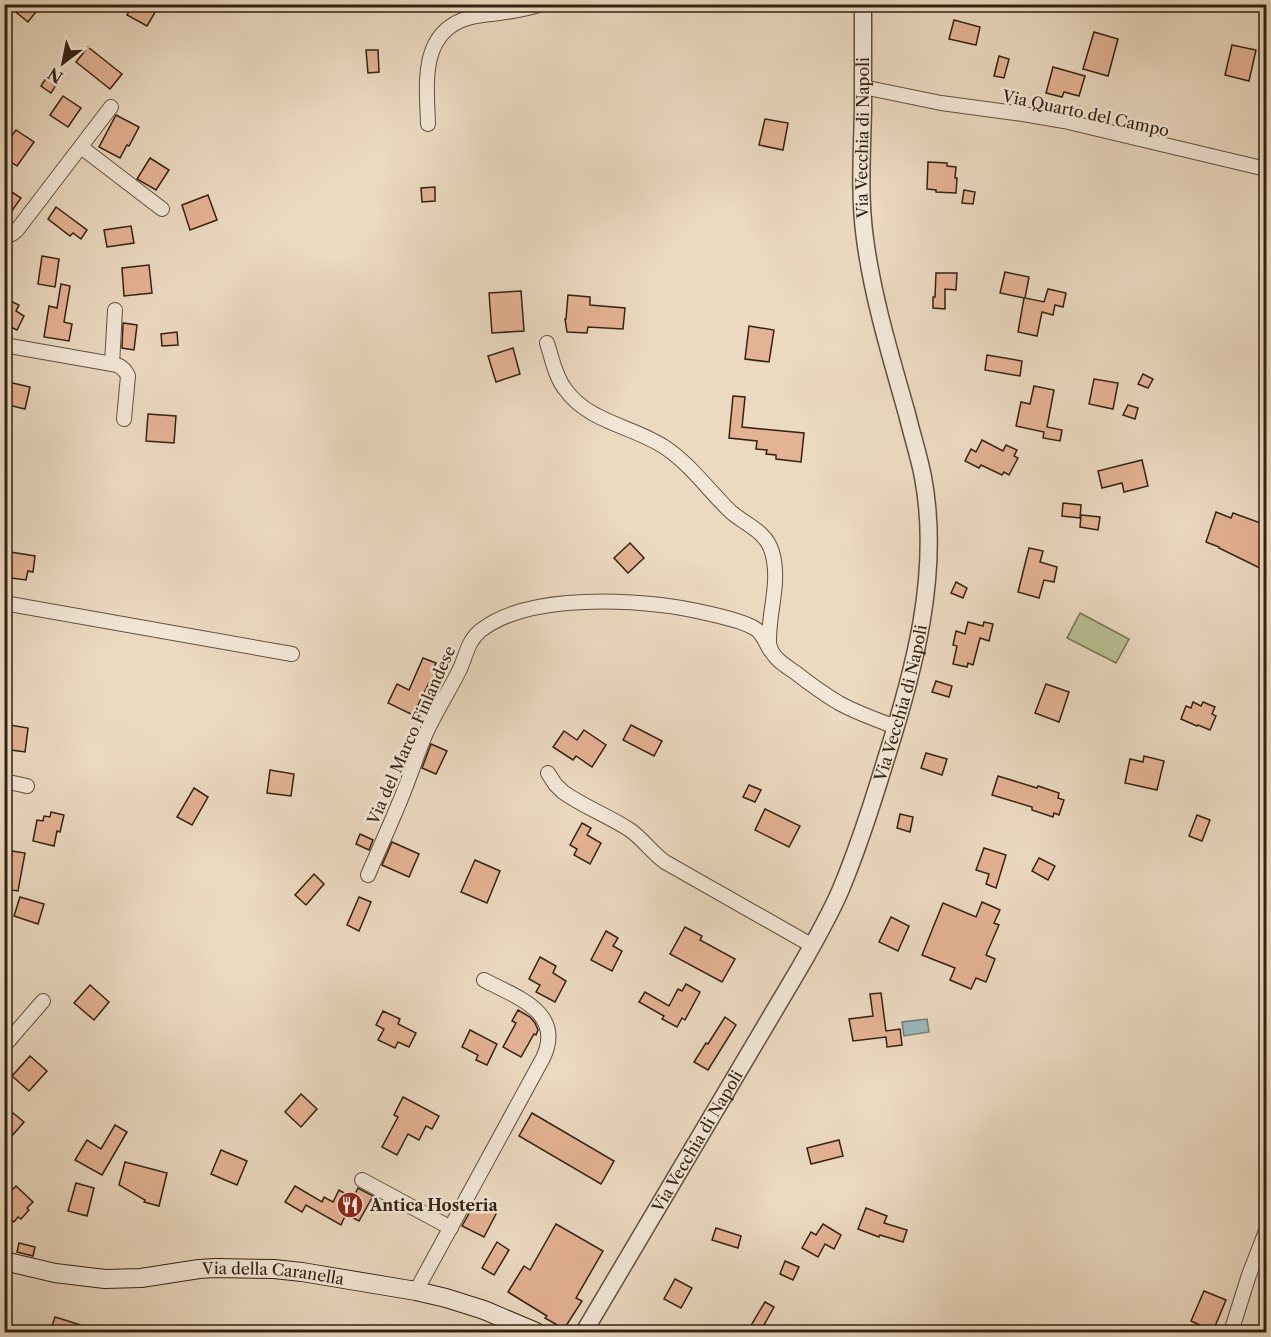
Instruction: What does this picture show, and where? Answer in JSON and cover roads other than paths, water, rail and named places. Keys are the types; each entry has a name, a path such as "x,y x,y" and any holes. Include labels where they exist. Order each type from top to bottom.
{"main road":[{"name":"Via della Caranella","path":"4,1261 55,1272 105,1279 141,1278 205,1268 233,1267 302,1272 446,1298 474,1306 536,1332"}],"street":[{"path":"428,124 426,78 428,62 432,50 446,31 466,19 542,4"},
{"name":"Via Vecchia di Napoli","path":"584,1332 813,946 831,910 846,877 871,807 896,728 916,647 928,571 929,536 926,496 871,278 864,237 861,190 863,4"},
{"name":"Via Quarto del Campo","path":"863,87 932,102 1053,119 1266,169"},
{"path":"4,237 17,230 111,107"},
{"path":"81,147 162,209"},
{"path":"112,364 115,310"},
{"path":"547,343 559,379 574,399 596,415 654,440 670,450 732,512 759,532 768,542 774,556 775,572 769,630 770,650"},
{"path":"4,345 112,364 122,368 128,376 124,419"},
{"name":"Via del Marco Finlandese","path":"368,875 427,732 459,670 469,643 475,635 492,623 521,611 554,605 596,602 648,603 688,609 747,625 759,631 778,660 833,699 896,728"},
{"path":"4,603 292,654"},
{"path":"548,773 555,784 566,793 629,830 665,862 813,946"},
{"path":"4,781 27,786"},
{"path":"416,1291 543,1058 549,1040 546,1023 538,1011 484,980"},
{"path":"4,1046 43,1001"},
{"path":"362,1180 451,1228"},
{"path":"1231,1332 1266,1231"}],"water":[{"path":"927,1019 929,1032 904,1036 902,1022"}],"place":[{"name":"Antica Hosteria","path":"350,1205"}]}
